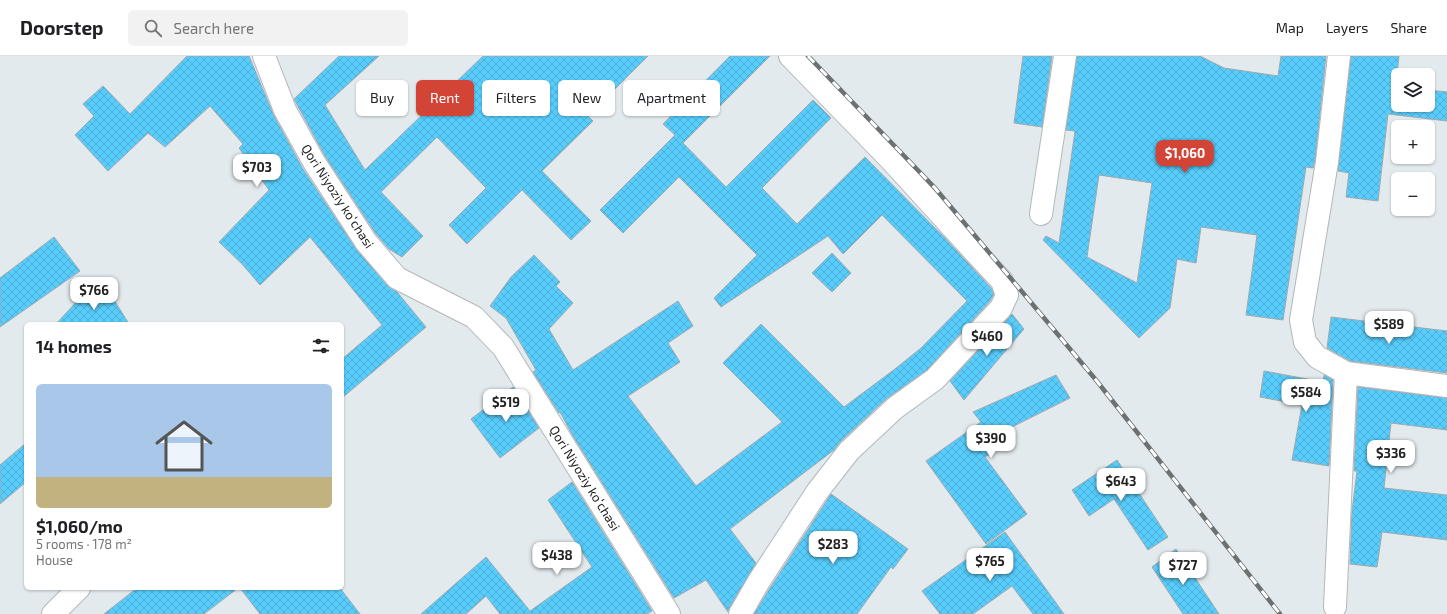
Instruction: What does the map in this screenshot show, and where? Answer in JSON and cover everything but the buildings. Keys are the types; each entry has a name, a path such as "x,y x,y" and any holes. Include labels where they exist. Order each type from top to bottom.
{"street":[{"name":"Qori Niyoziy koʻchasi","path":"264,56 285,110 314,162 366,242 397,278 474,317 503,347 669,614"},
{"path":"740,614 817,492 849,451 895,408 935,379 1001,308 1007,295 1002,282 974,251 891,160 790,56"},
{"path":"1042,214 1065,56"},
{"path":"1339,56 1327,162 1301,320 1305,342 1317,357 1346,373 1447,386"},
{"path":"1335,607 1346,373"},
{"path":"53,614 77,590"}],"railway":[{"path":"808,56 935,188 1096,380 1280,614"}]}
